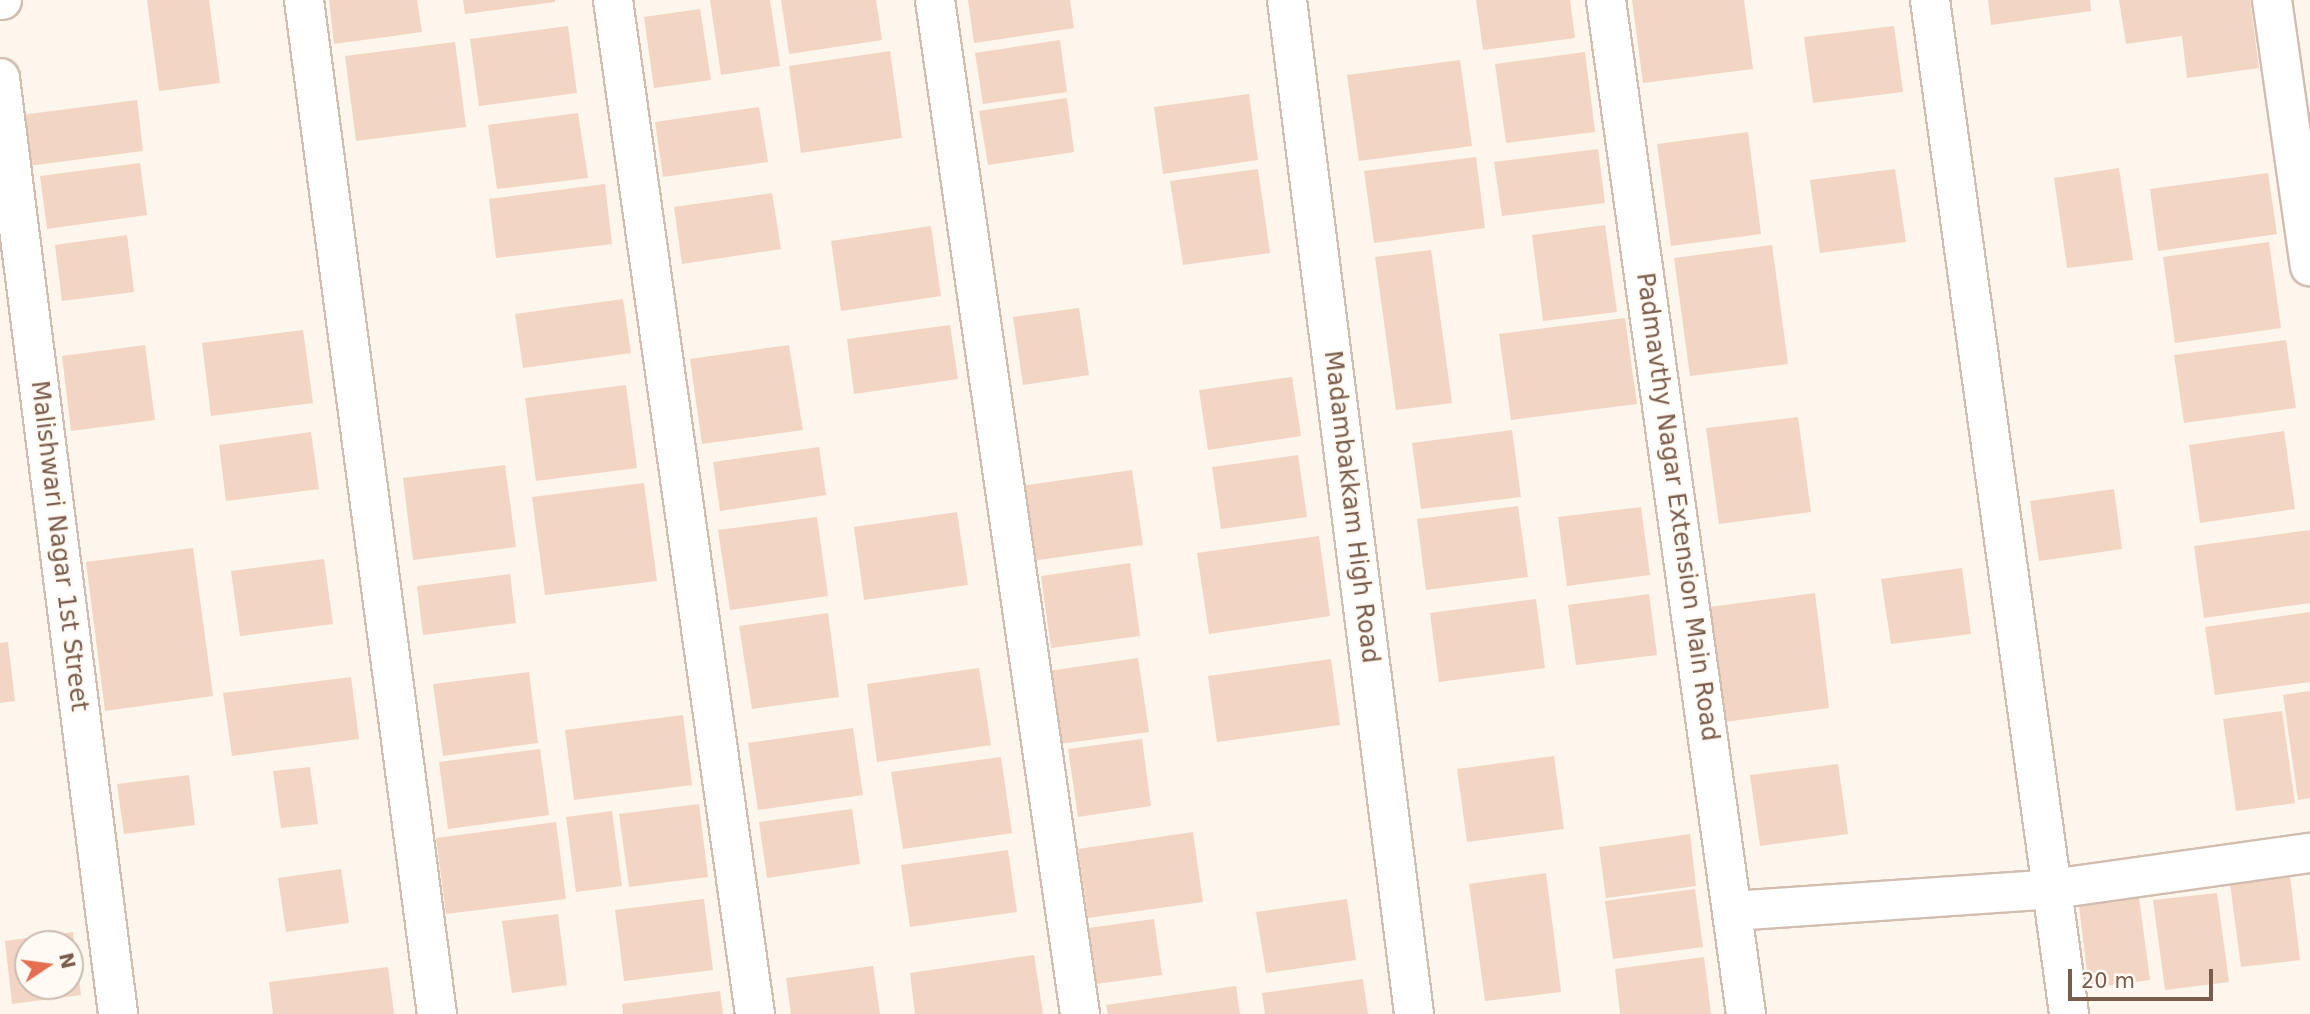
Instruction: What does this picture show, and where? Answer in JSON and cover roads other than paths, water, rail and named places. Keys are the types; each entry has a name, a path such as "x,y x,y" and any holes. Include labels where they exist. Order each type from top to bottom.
{"street":[{"path":"304,0 437,1014"},
{"path":"613,0 755,1014"},
{"path":"934,0 1080,1014"},
{"name":"Madambakkam High Road","path":"1287,0 1414,1014"},
{"name":"Padmavthy Nagar Extension Main Road","path":"1606,0 1746,1014"},
{"path":"1930,0 2069,1014"},
{"path":"2272,0 2310,266"},
{"name":"Malishwari Nagar 1st Street","path":"0,78 118,1014"},
{"path":"1733,911 2053,889 2310,853"}]}
